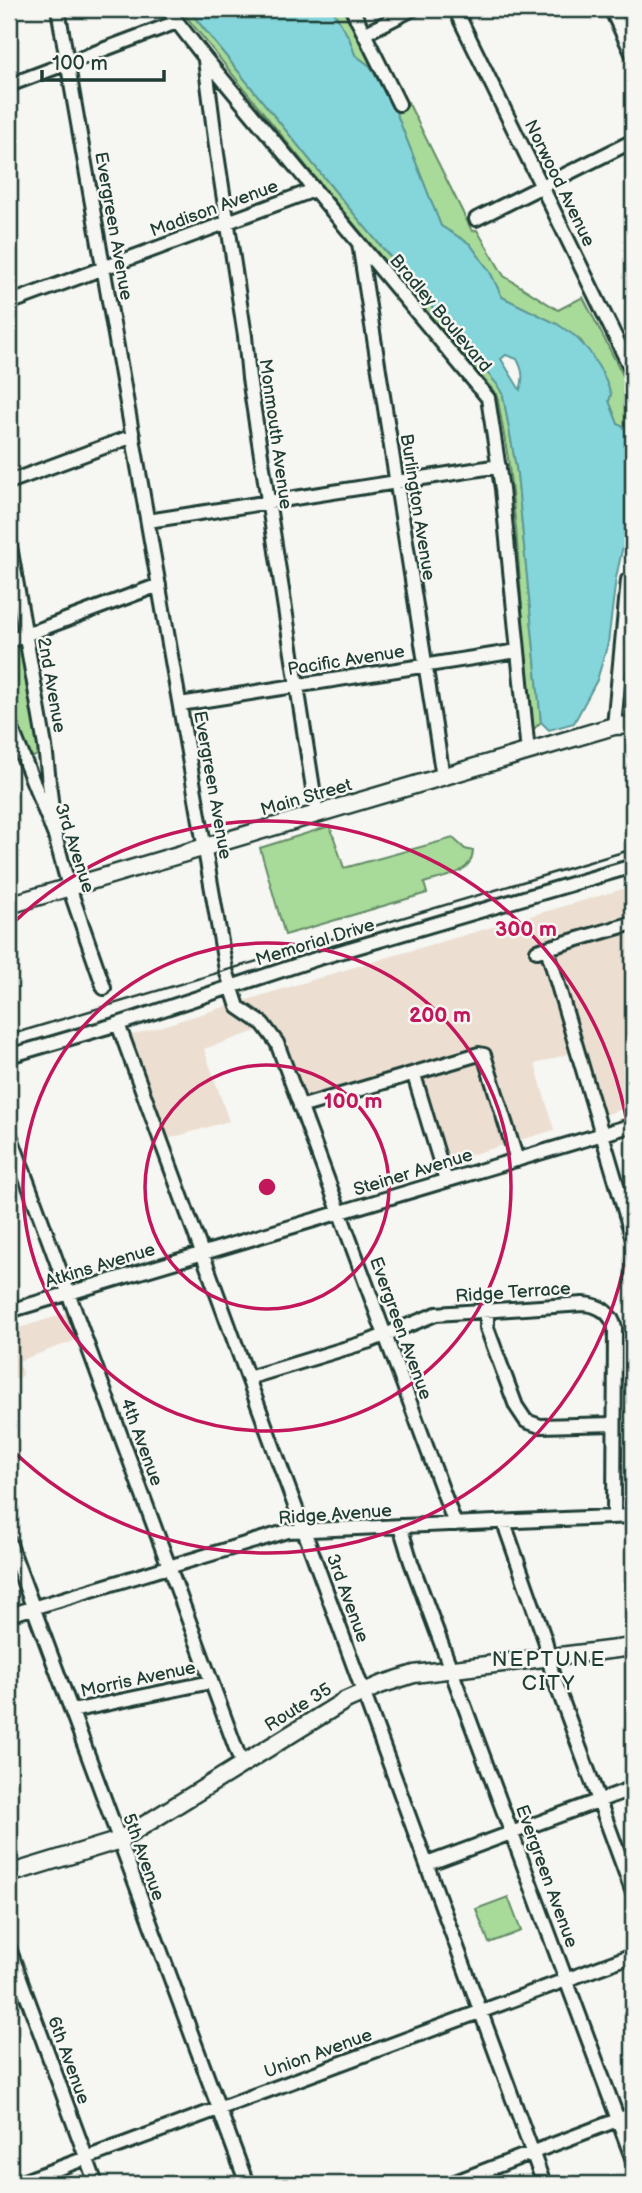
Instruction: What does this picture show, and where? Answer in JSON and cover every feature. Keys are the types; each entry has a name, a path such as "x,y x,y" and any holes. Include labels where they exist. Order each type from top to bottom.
{"main road":[{"name":"Main Street","path":"614,726 633,714"},
{"name":"Main Street","path":"9,905 614,726 633,725"},
{"name":"Route 35","path":"9,1874 120,1840 363,1692 414,1674 633,1647"}],"street":[{"name":"Evergreen Avenue","path":"58,9 225,965 237,1007 263,1024 272,1034 455,1524"},
{"name":"Bradley Boulevard","path":"167,9 488,398 499,466 528,752"},
{"path":"352,9 399,104"},
{"path":"364,33 413,9"},
{"name":"Norwood Avenue","path":"455,9 633,373"},
{"path":"611,9 633,55"},
{"path":"9,85 177,22"},
{"name":"Monmouth Avenue","path":"205,58 268,502 317,814"},
{"path":"475,219 633,141"},
{"name":"Madison Avenue","path":"9,303 314,190"},
{"name":"Burlington Avenue","path":"359,243 443,777"},
{"path":"9,482 133,436"},
{"path":"148,521 499,466"},
{"name":"2nd Avenue","path":"9,540 45,746 55,836"},
{"path":"614,726 628,580"},
{"path":"9,640 159,585"},
{"name":"Pacific Avenue","path":"180,704 518,651"},
{"name":"3rd Avenue","path":"9,722 55,836 69,887 104,988"},
{"name":"Memorial Drive","path":"9,1056 118,1024 319,958 633,866"},
{"path":"633,924 542,950 633,1239"},
{"name":"3rd Avenue","path":"118,1024 544,2184"},
{"path":"300,1108 479,1054 484,1055 517,1160"},
{"path":"414,1075 446,1181"},
{"name":"Steiner Avenue","path":"202,1254 633,1125"},
{"name":"4th Avenue","path":"9,1132 242,1765"},
{"name":"Atkins Avenue","path":"9,1311 202,1254"},
{"name":"Ridge Terrace","path":"248,1378 370,1341 436,1314 583,1304 605,1311 615,1328 614,1517"},
{"path":"487,1311 487,1328 516,1406 526,1421 540,1426 614,1424"},
{"name":"Ridge Avenue","path":"9,1615 288,1531 633,1516"},
{"path":"504,1523 545,1640 552,1673 633,1893"},
{"name":"Evergreen Avenue","path":"400,1526 633,2160"},
{"name":"5th Avenue","path":"9,1542 247,2184"},
{"name":"Morris Avenue","path":"72,1711 211,1682"},
{"path":"427,1864 633,1788"},
{"name":"6th Avenue","path":"9,1948 96,2184"},
{"name":"Union Avenue","path":"16,2184 633,1955"},
{"path":"450,2184 633,2114"}],"shaded area":[{"path":"633,886 633,1106 597,1117 577,1051 535,1064 554,1130 440,1164 414,1070 302,1101 268,1027 204,1049 229,1121 164,1140 126,1037"},
{"path":"78,1310 87,1336 19,1361 23,1376 9,1381 9,1331"}],"green space":[{"path":"180,9 188,9 339,196 497,384 503,395 517,473 541,722 531,732 516,528 497,395 327,192"},
{"path":"332,9 348,9 398,106 408,102 472,231 477,230 504,276 558,310 583,297 633,395 633,439 631,440 626,430 618,424 603,374 581,341 557,324 502,297 490,272 470,244 441,226 395,110 370,66 355,55 349,38"},
{"path":"9,589 39,753 34,757 28,755 9,702"},
{"path":"330,826 344,868 453,838 465,849 473,851 471,859 462,870 424,883 427,893 285,935 260,848"},
{"path":"508,1897 521,1931 489,1943 476,1909"}],"water":[{"path":"188,9 332,9 349,38 355,55 370,66 395,110 441,226 470,244 490,272 502,297 557,324 575,336 589,351 603,374 611,394 609,401 618,424 624,427 630,438 633,451 630,527 616,578 608,643 597,680 574,723 549,730 541,722 517,473 503,395 497,384 339,196","holes":["506,355 517,359 522,374 520,390 501,359"]}],"railway":[{"path":"9,1035 633,849"}],"district":[{"name":"NEPTUNE CITY","path":"549,1671"}]}
